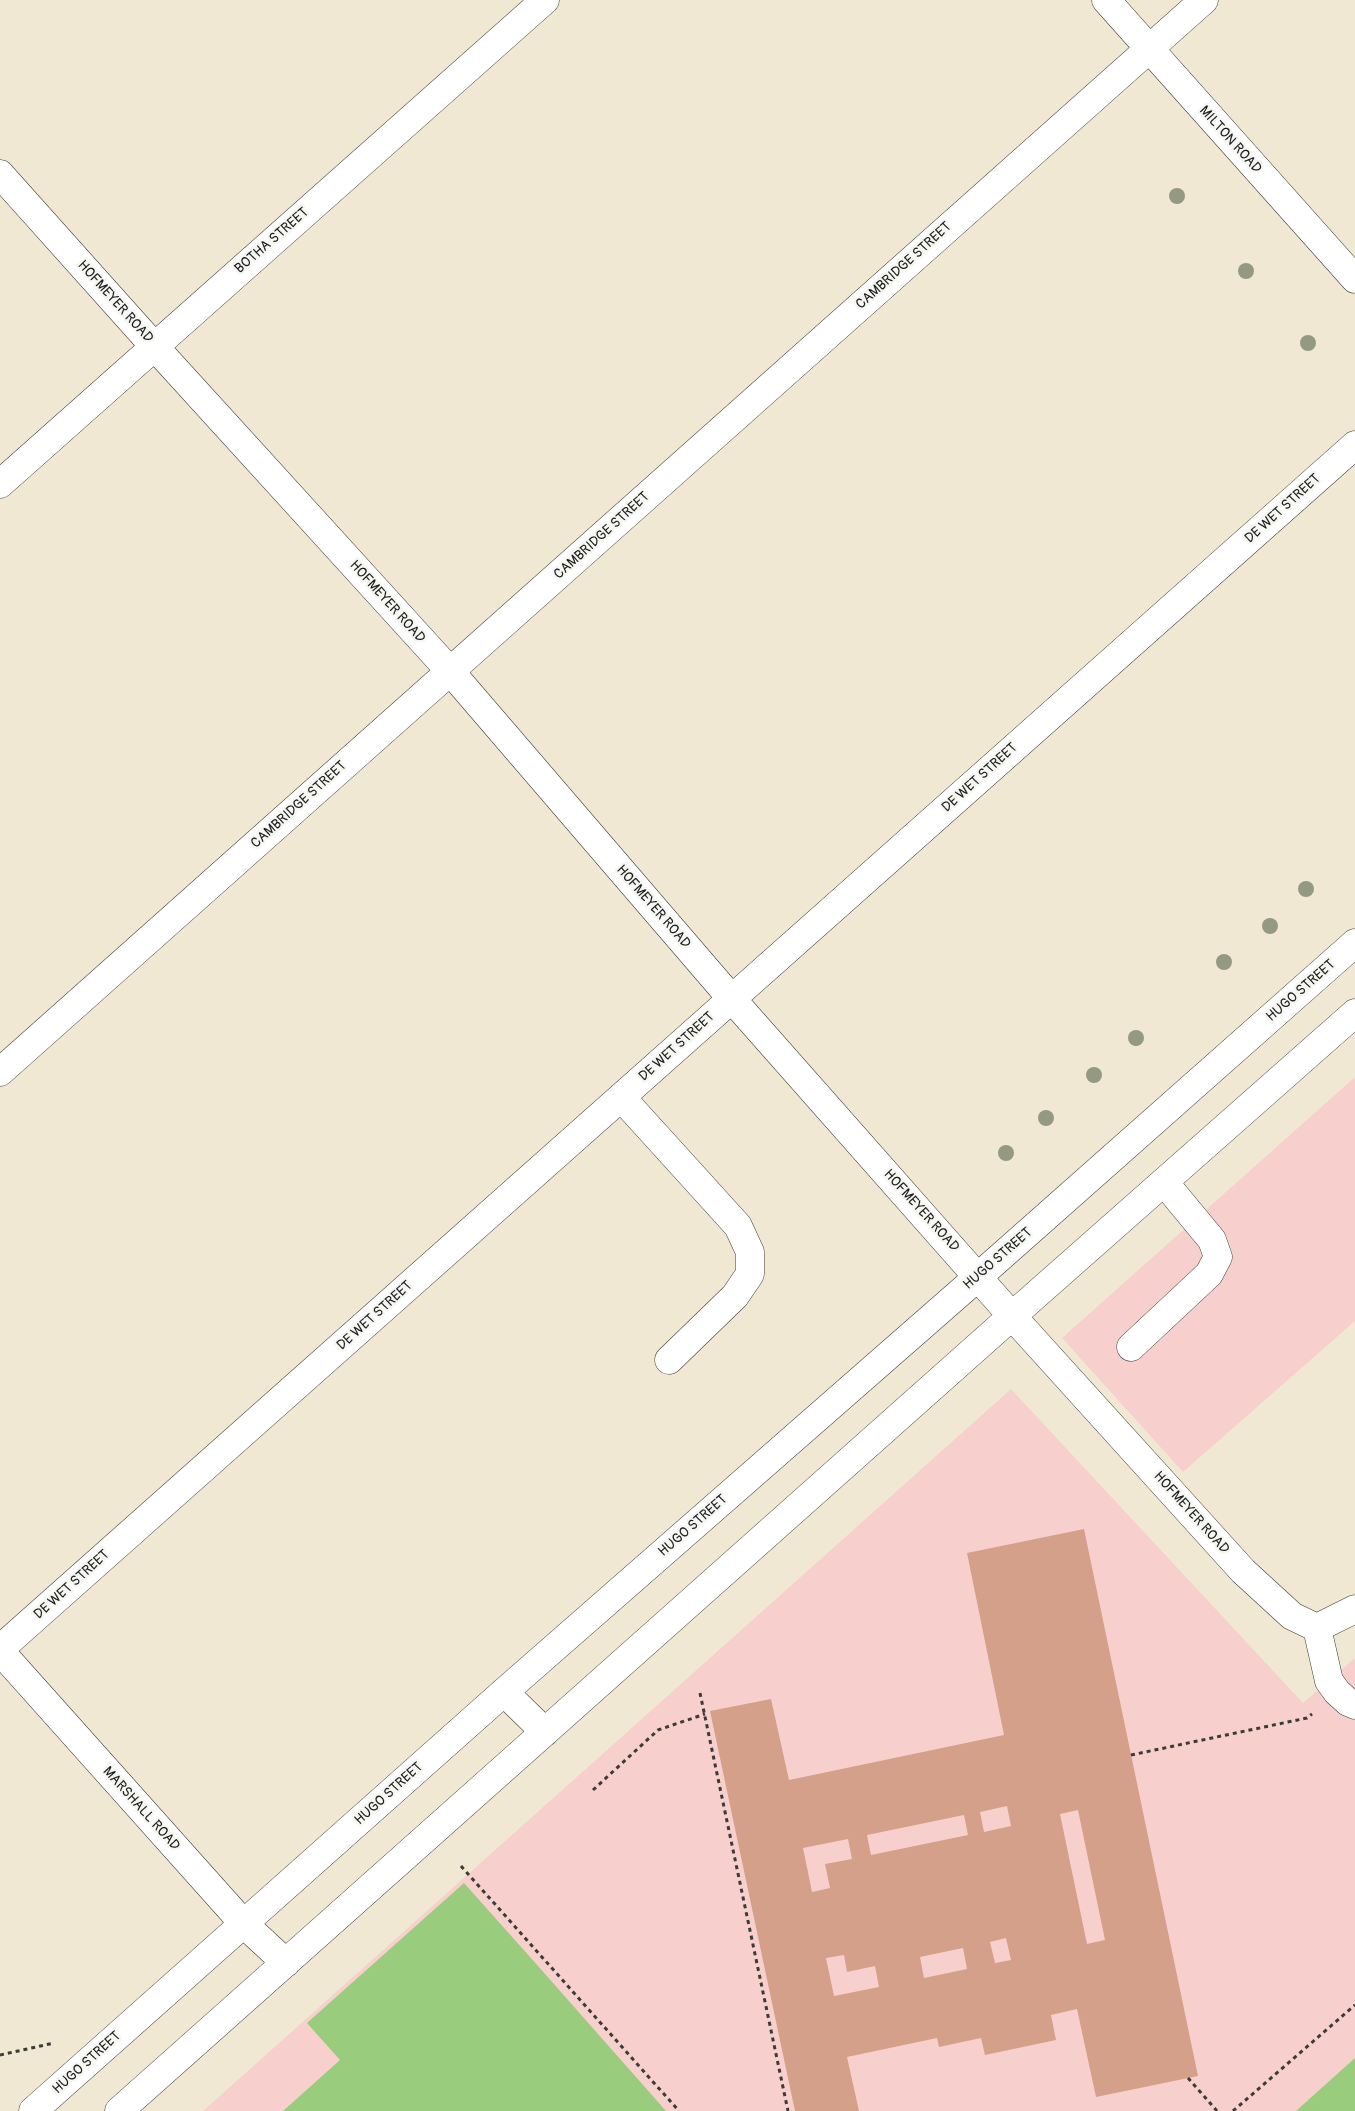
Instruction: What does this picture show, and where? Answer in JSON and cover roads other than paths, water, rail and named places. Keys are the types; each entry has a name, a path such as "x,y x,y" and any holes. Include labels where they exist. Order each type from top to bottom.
{"street":[{"name":"BOTHA STREET","path":"0,484 545,0"},
{"name":"MILTON ROAD","path":"1106,0 1355,279"},
{"name":"CAMBRIDGE STREET","path":"0,1072 1204,0"},
{"name":"HOFMEYER ROAD","path":"0,174 450,671 731,998 979,1276 1012,1316 1243,1570 1292,1616 1317,1628"},
{"name":"DE WET STREET","path":"0,1650 1355,445"},
{"name":"HUGO STREET","path":"33,2111 504,1692 979,1276 1355,943"},
{"path":"119,2111 1012,1316 1355,1014"},
{"path":"621,1097 738,1226 750,1252 750,1274 735,1296 670,1360"},
{"path":"1131,1347 1209,1274 1218,1257 1212,1240 1164,1182"},
{"path":"1355,1609 1317,1628 1328,1681 1336,1692 1355,1705"},
{"name":"MARSHALL ROAD","path":"0,1650 244,1924 286,1963"},
{"path":"504,1692 545,1732"}]}
